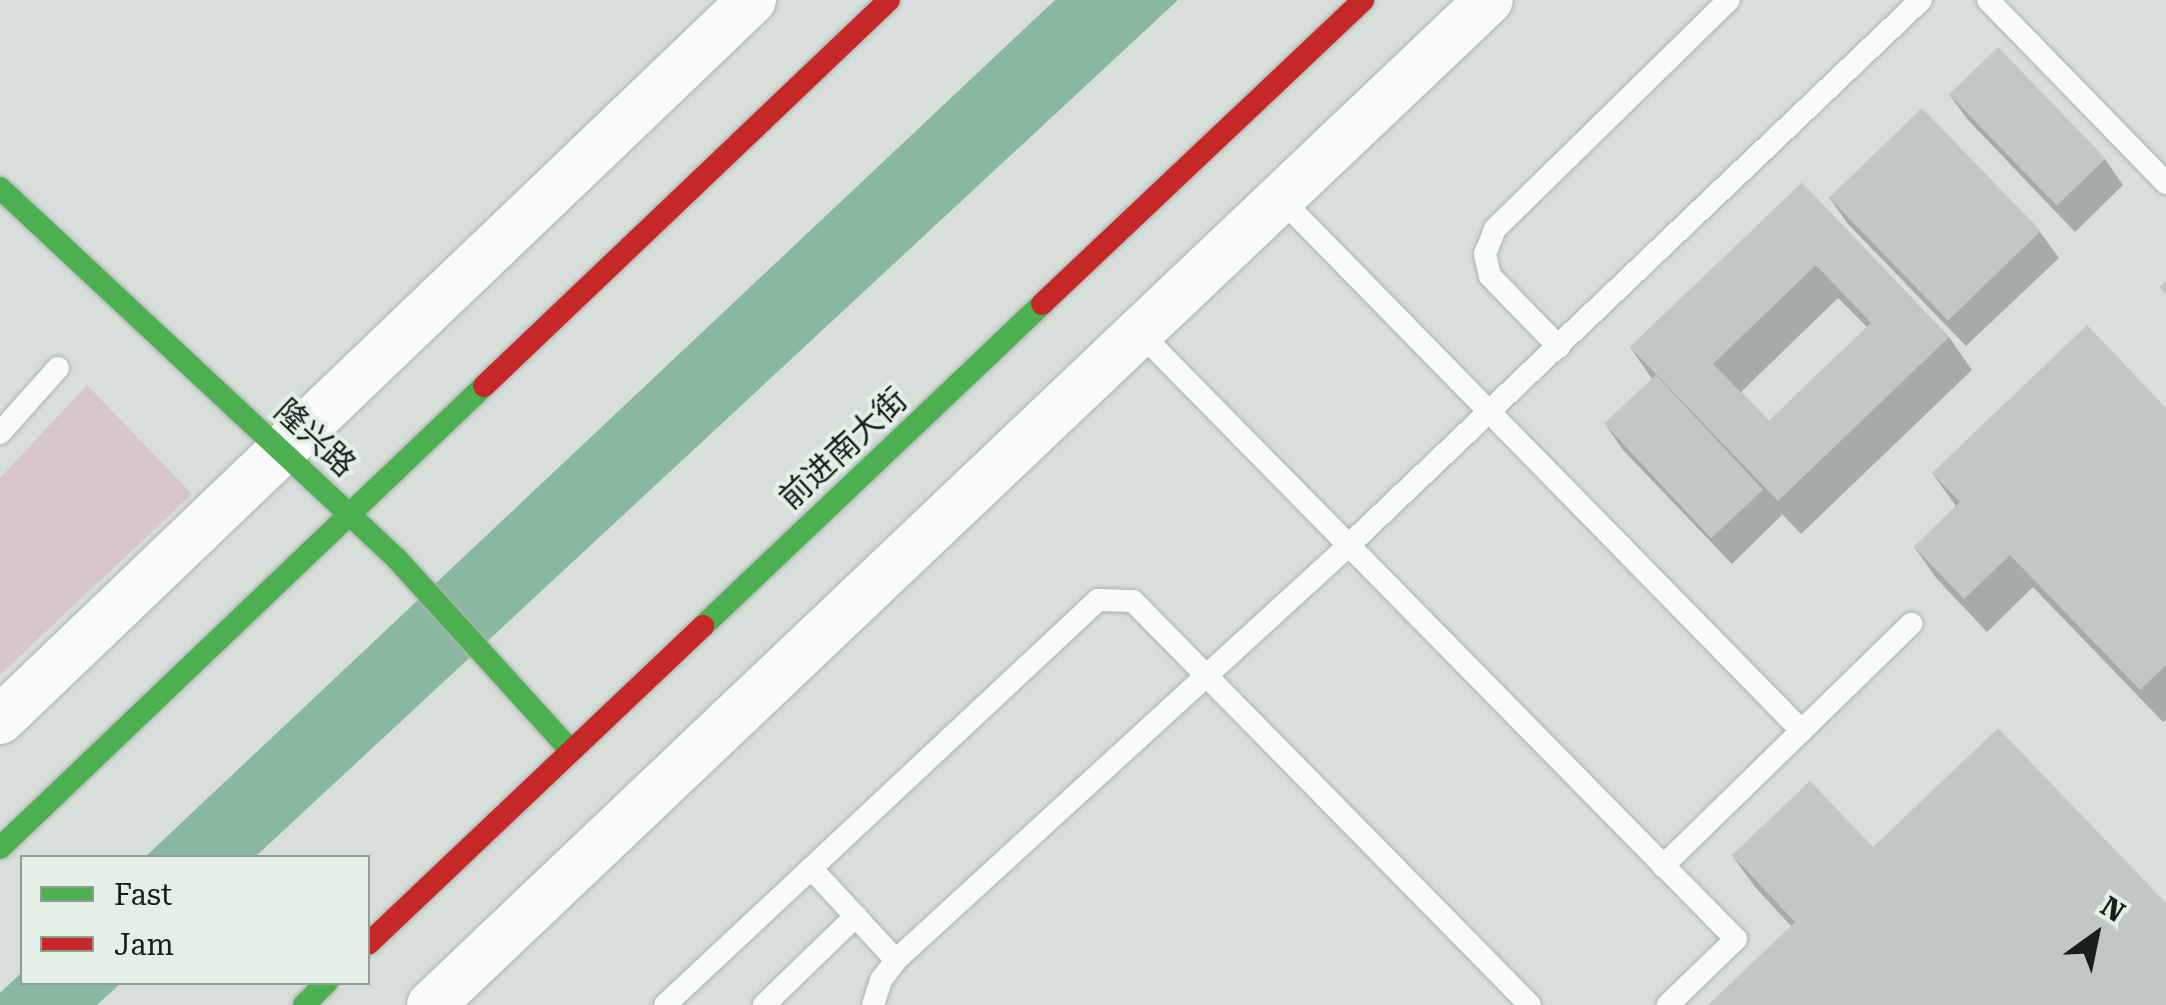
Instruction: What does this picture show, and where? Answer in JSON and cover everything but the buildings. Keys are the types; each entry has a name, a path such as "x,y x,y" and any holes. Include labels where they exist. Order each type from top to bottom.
{"main road":[{"path":"0,848 889,0"},
{"name":"前进南大街","path":"370,942 1363,0"},
{"name":"隆兴路","path":"0,188 397,559 571,751"},
{"path":"304,1005 324,985"}],"street":[{"path":"0,720 752,0"},
{"path":"430,1005 1489,0"}],"lane":[{"path":"1559,348 1490,276 1486,254 1495,229 1729,0"},
{"path":"872,1005 896,960 1349,545 1921,0"},
{"path":"1988,0 2166,183"},
{"path":"1280,198 1802,731"},
{"path":"1139,332 1736,939 1668,1005"},
{"path":"0,433 58,368"},
{"path":"665,1005 1098,600 1134,601 1530,1005"},
{"path":"1664,866 1911,624"},
{"path":"811,868 896,960"},
{"path":"764,1005 856,916"}],"shaded area":[{"path":"1055,0 1178,0 257,855 147,855"},
{"path":"87,385 192,494 0,675 0,478"},
{"path":"20,974 20,985 119,985 97,1005 0,1005 0,993"}],"traffic: fast":[{"path":"0,188 397,559 571,751"},
{"path":"703,626 1042,304"},
{"path":"0,848 484,386"},
{"path":"304,1005 324,985"}],"traffic: jam":[{"path":"484,386 889,0"},
{"path":"1042,304 1363,0"},
{"path":"370,942 703,626"}]}
